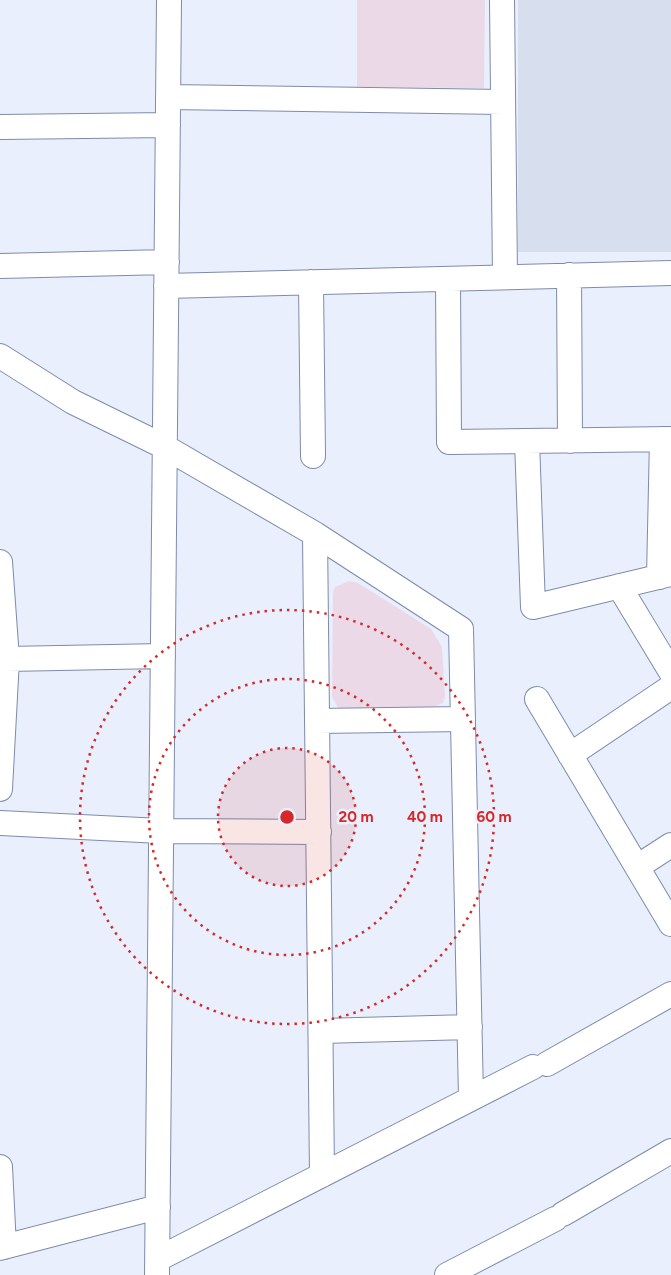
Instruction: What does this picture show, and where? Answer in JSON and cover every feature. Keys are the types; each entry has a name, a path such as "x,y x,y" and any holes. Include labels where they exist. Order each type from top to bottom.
{"street":[{"path":"169,0 158,1267 322,1174 540,1065 671,994"},
{"path":"502,0 505,277"},
{"path":"168,97 503,102"},
{"path":"0,127 168,126"},
{"path":"0,266 167,262"},
{"path":"166,286 671,273"},
{"path":"569,276 570,440"},
{"path":"448,279 449,442 666,439 665,575 533,607 527,441"},
{"path":"311,282 313,456"},
{"path":"0,356 72,402 165,447 315,534 461,629 471,1098"},
{"path":"315,534 322,1174"},
{"path":"0,562 6,660 0,789"},
{"path":"619,586 671,672"},
{"path":"6,660 163,656"},
{"path":"570,755 671,687"},
{"path":"536,699 671,924"},
{"path":"317,722 463,719"},
{"path":"0,823 161,830 318,832"},
{"path":"637,866 671,846"},
{"path":"321,1031 470,1027"},
{"path":"447,1275 559,1217 671,1151"},
{"path":"0,1167 2,1248 158,1207"}],"shaded area":[{"path":"357,0 485,0 484,88 357,87"},
{"path":"518,0 671,0 671,252 518,252"},
{"path":"349,581 358,583 431,629 442,647 445,697 443,703 433,707 339,709 332,697 333,592 335,587"}]}
